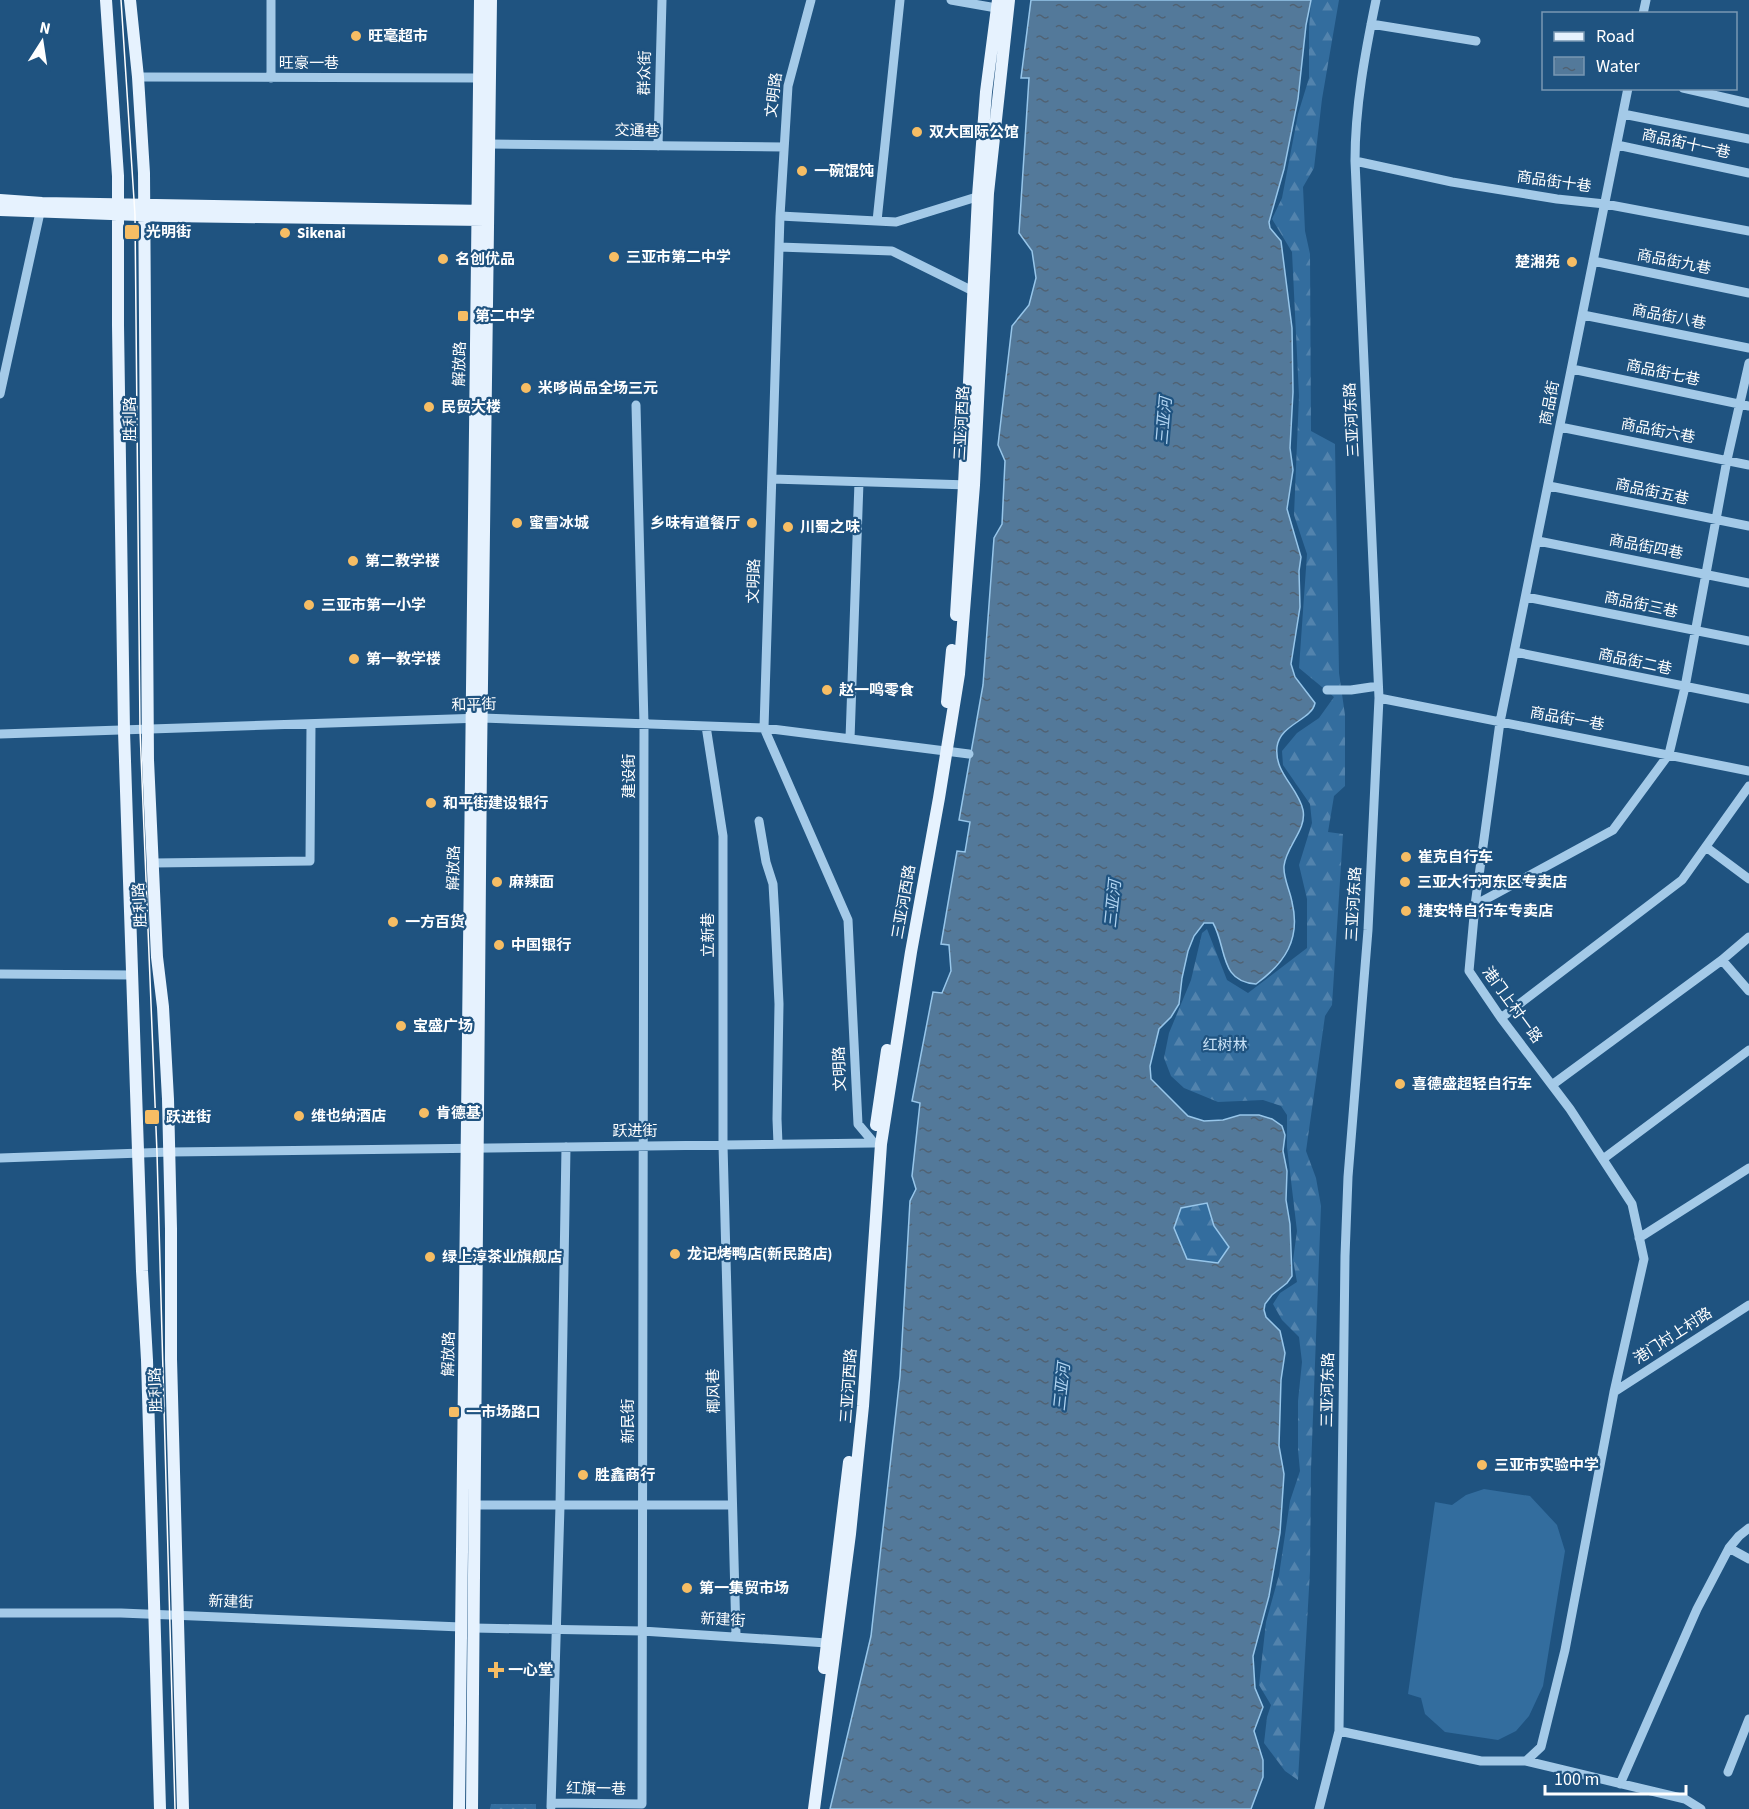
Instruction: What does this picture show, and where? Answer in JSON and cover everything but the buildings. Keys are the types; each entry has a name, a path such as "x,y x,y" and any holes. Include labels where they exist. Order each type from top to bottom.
{"main road":[{"name":"胜利路","path":"106,0 117,166 124,731 147,1360 160,1809"},
{"name":"胜利路","path":"130,0 144,159 147,730 157,957 163,1007 170,1152 171,1359 183,1809"},
{"name":"解放路","path":"472,1809 467,1627 483,215 479,78 480,0"},
{"name":"解放路","path":"483,215 489,144 491,0"},
{"name":"三亚河西路","path":"814,1809 848,1545 863,1406 881,1144 944,751 969,485 986,92 1003,5"},
{"path":"0,200 41,208"},
{"path":"0,210 41,208 483,215"},
{"name":"三亚河西路","path":"807,1809 856,1406 874,1143 886,1054 944,751"},
{"name":"解放路","path":"459,1809 474,1505 473,1147"}],"street":[{"path":"271,0 271,78"},
{"name":"群众街","path":"658,146 662,0"},
{"name":"文明路","path":"811,0 788,86 784,147 764,728 848,920 858,1124 874,1143"},
{"path":"877,221 900,0"},
{"path":"951,0 1003,5"},
{"name":"三亚河东路","path":"1319,1809 1339,1731 1348,1176 1368,930 1379,698 1355,161 1356,122 1376,0"},
{"path":"1371,24 1476,41"},
{"name":"旺豪一巷","path":"138,77 479,78"},
{"name":"商品街","path":"1500,722 1628,90"},
{"path":"1692,90 1749,103"},
{"path":"1623,114 1749,139"},
{"name":"交通巷","path":"489,144 784,147"},
{"name":"商品街十一巷","path":"1617,145 1749,173"},
{"name":"商品街十巷","path":"1355,161 1452,182 1557,199 1605,204 1749,231"},
{"path":"780,216 896,222 983,195"},
{"path":"0,394 41,208"},
{"path":"779,247 892,251 978,294"},
{"name":"商品街九巷","path":"1593,261 1749,292"},
{"name":"商品街八巷","path":"1583,315 1749,348"},
{"path":"1475,906 1613,830 1669,754 1685,687 1727,460 1744,405 1749,363"},
{"name":"商品街七巷","path":"1572,369 1744,405"},
{"name":"建设街","path":"636,405 644,725 644,1146"},
{"name":"商品街六巷","path":"1560,427 1749,465"},
{"path":"772,479 969,485"},
{"path":"850,739 859,482"},
{"name":"商品街五巷","path":"1549,486 1749,526"},
{"name":"商品街四巷","path":"1538,541 1749,583"},
{"name":"商品街三巷","path":"1526,597 1749,641"},
{"name":"商品街二巷","path":"1515,652 1749,699"},
{"path":"1327,690 1351,690 1378,686"},
{"name":"商品街一巷","path":"1379,698 1749,771"},
{"name":"和平街","path":"0,734 477,719 764,728 969,754"},
{"name":"港门上村一路","path":"1500,722 1475,906 1469,971 1552,1085 1632,1204 1644,1259 1614,1392 1577,1595 1541,1747 1526,1761"},
{"path":"153,863 310,861 311,724"},
{"name":"立新巷","path":"706,726 723,836 723,1145"},
{"path":"1501,1018 1682,880 1749,786"},
{"path":"759,821 766,862 773,884 779,1004 778,1144"},
{"path":"1706,847 1749,879"},
{"path":"1552,1085 1722,960 1749,937"},
{"path":"1722,960 1749,991"},
{"path":"0,974 133,975"},
{"path":"1603,1159 1749,1050"},
{"name":"跃进街","path":"0,1158 170,1152 874,1143"},
{"name":"椰风巷","path":"723,1145 736,1635"},
{"name":"新民街","path":"642,1804 644,1146"},
{"path":"551,1806 560,1506 566,1147"},
{"path":"1640,1238 1749,1168"},
{"name":"港门村上村路","path":"1614,1392 1749,1305"},
{"path":"474,1505 732,1505"},
{"path":"1620,1784 1697,1609 1729,1548 1749,1528"},
{"path":"1729,1548 1749,1559"},
{"name":"新建街","path":"0,1614 153,1614 555,1631 642,1631 827,1642"},
{"path":"1728,1772 1749,1719"},
{"path":"1339,1731 1481,1761 1526,1761 1685,1799 1701,1809"},
{"name":"红旗一巷","path":"551,1806 642,1804"}],"green space":[{"name":"红树林","path":"1311,0 1339,0 1322,99 1314,168 1303,187 1305,231 1310,254 1311,431 1335,444 1339,673 1345,715 1345,786 1334,796 1328,832 1343,834 1332,1005 1325,1016 1306,1151 1316,1178 1321,1206 1311,1469 1310,1571 1298,1780 1285,1771 1264,1743 1271,1705 1259,1685 1266,1622 1279,1575 1290,1501 1300,1471 1298,1401 1302,1362 1299,1337 1282,1320 1273,1304 1280,1293 1297,1282 1293,1260 1297,1231 1287,1147 1287,1115 1281,1106 1263,1100 1218,1102 1184,1088 1171,1076 1164,1058 1169,1033 1191,980 1202,933 1207,929 1227,980 1248,993 1307,948 1307,899 1299,865 1312,823 1310,804 1283,765 1282,751 1297,733 1319,718 1334,697 1299,668 1307,554 1294,515 1299,396 1292,252 1272,219 1282,198 1298,114 1309,78"},
{"path":"1207,1203 1214,1226 1229,1247 1218,1263 1187,1259 1174,1228 1181,1208"},
{"path":"1484,1489 1530,1496 1557,1525 1565,1551 1543,1686 1529,1716 1516,1731 1498,1740 1445,1732 1425,1714 1421,1698 1408,1694 1435,1502 1452,1505 1466,1495"},
{"path":"491,1804 536,1804 536,1809 490,1809"}],"water":[{"name":"三亚河","path":"1031,0 1311,0 1298,99 1284,169 1269,222 1270,228 1281,241 1292,328 1293,392 1290,448 1293,470 1287,509 1301,557 1300,607 1291,664 1295,677 1315,703 1308,714 1284,733 1277,747 1279,765 1303,810 1302,824 1288,852 1284,866 1294,915 1294,927 1292,939 1283,959 1256,984 1244,982 1230,970 1213,923 1204,923 1194,936 1188,951 1179,1004 1171,1017 1159,1029 1150,1066 1151,1079 1188,1116 1204,1121 1223,1120 1240,1115 1259,1115 1272,1119 1282,1126 1285,1135 1283,1151 1287,1171 1286,1200 1290,1224 1292,1276 1272,1295 1265,1304 1264,1310 1266,1317 1280,1331 1285,1353 1281,1380 1279,1446 1284,1474 1280,1533 1269,1596 1253,1656 1255,1688 1263,1707 1254,1731 1263,1760 1263,1777 1251,1809 830,1809 871,1636 900,1376 910,1201 916,1189 912,1176 920,1103 912,1101 933,992 942,993 951,971 949,945 941,944 957,851 965,852 970,822 959,820 983,685 994,538 1002,524 1005,461 998,445 1012,326 1029,305 1036,278 1032,251 1019,233 1029,78 1021,78","holes":["1207,1203 1214,1226 1229,1247 1218,1263 1187,1259 1174,1228 1181,1208"]}],"tram line":[{"path":"121,0 135,215 140,730 157,1153 175,1809"}],"place":[{"name":"旺毫超市","path":"356,36"},
{"name":"双大国际公馆","path":"917,132"},
{"name":"一碗馄饨","path":"802,171"},
{"name":"光明街","path":"132,232"},
{"name":"Sikenai","path":"285,233"},
{"name":"三亚市第二中学","path":"614,257"},
{"name":"名创优品","path":"443,259"},
{"name":"楚湘苑","path":"1572,262"},
{"name":"第二中学","path":"463,316"},
{"name":"米哆尚品全场三元","path":"526,388"},
{"name":"民贸大楼","path":"429,407"},
{"name":"蜜雪冰城","path":"517,523"},
{"name":"乡味有道餐厅","path":"752,523"},
{"name":"川蜀之味","path":"788,527"},
{"name":"第二教学楼","path":"353,561"},
{"name":"三亚市第一小学","path":"309,605"},
{"name":"第一教学楼","path":"354,659"},
{"name":"赵一鸣零食","path":"827,690"},
{"name":"和平街建设银行","path":"431,803"},
{"name":"崔克自行车","path":"1406,857"},
{"name":"麻辣面","path":"497,882"},
{"name":"三亚大行河东区专卖店","path":"1405,882"},
{"name":"捷安特自行车专卖店","path":"1406,911"},
{"name":"一方百货","path":"393,922"},
{"name":"中国银行","path":"499,945"},
{"name":"宝盛广场","path":"401,1026"},
{"name":"喜德盛超轻自行车","path":"1400,1084"},
{"name":"肯德基","path":"424,1113"},
{"name":"维也纳酒店","path":"299,1116"},
{"name":"跃进街","path":"152,1117"},
{"name":"龙记烤鸭店(新民路店)","path":"675,1254"},
{"name":"绿上淳茶业旗舰店","path":"430,1257"},
{"name":"一市场路口","path":"454,1412"},
{"name":"三亚市实验中学","path":"1482,1465"},
{"name":"胜鑫商行","path":"583,1475"},
{"name":"第一集贸市场","path":"687,1588"},
{"name":"一心堂","path":"496,1670"}]}
